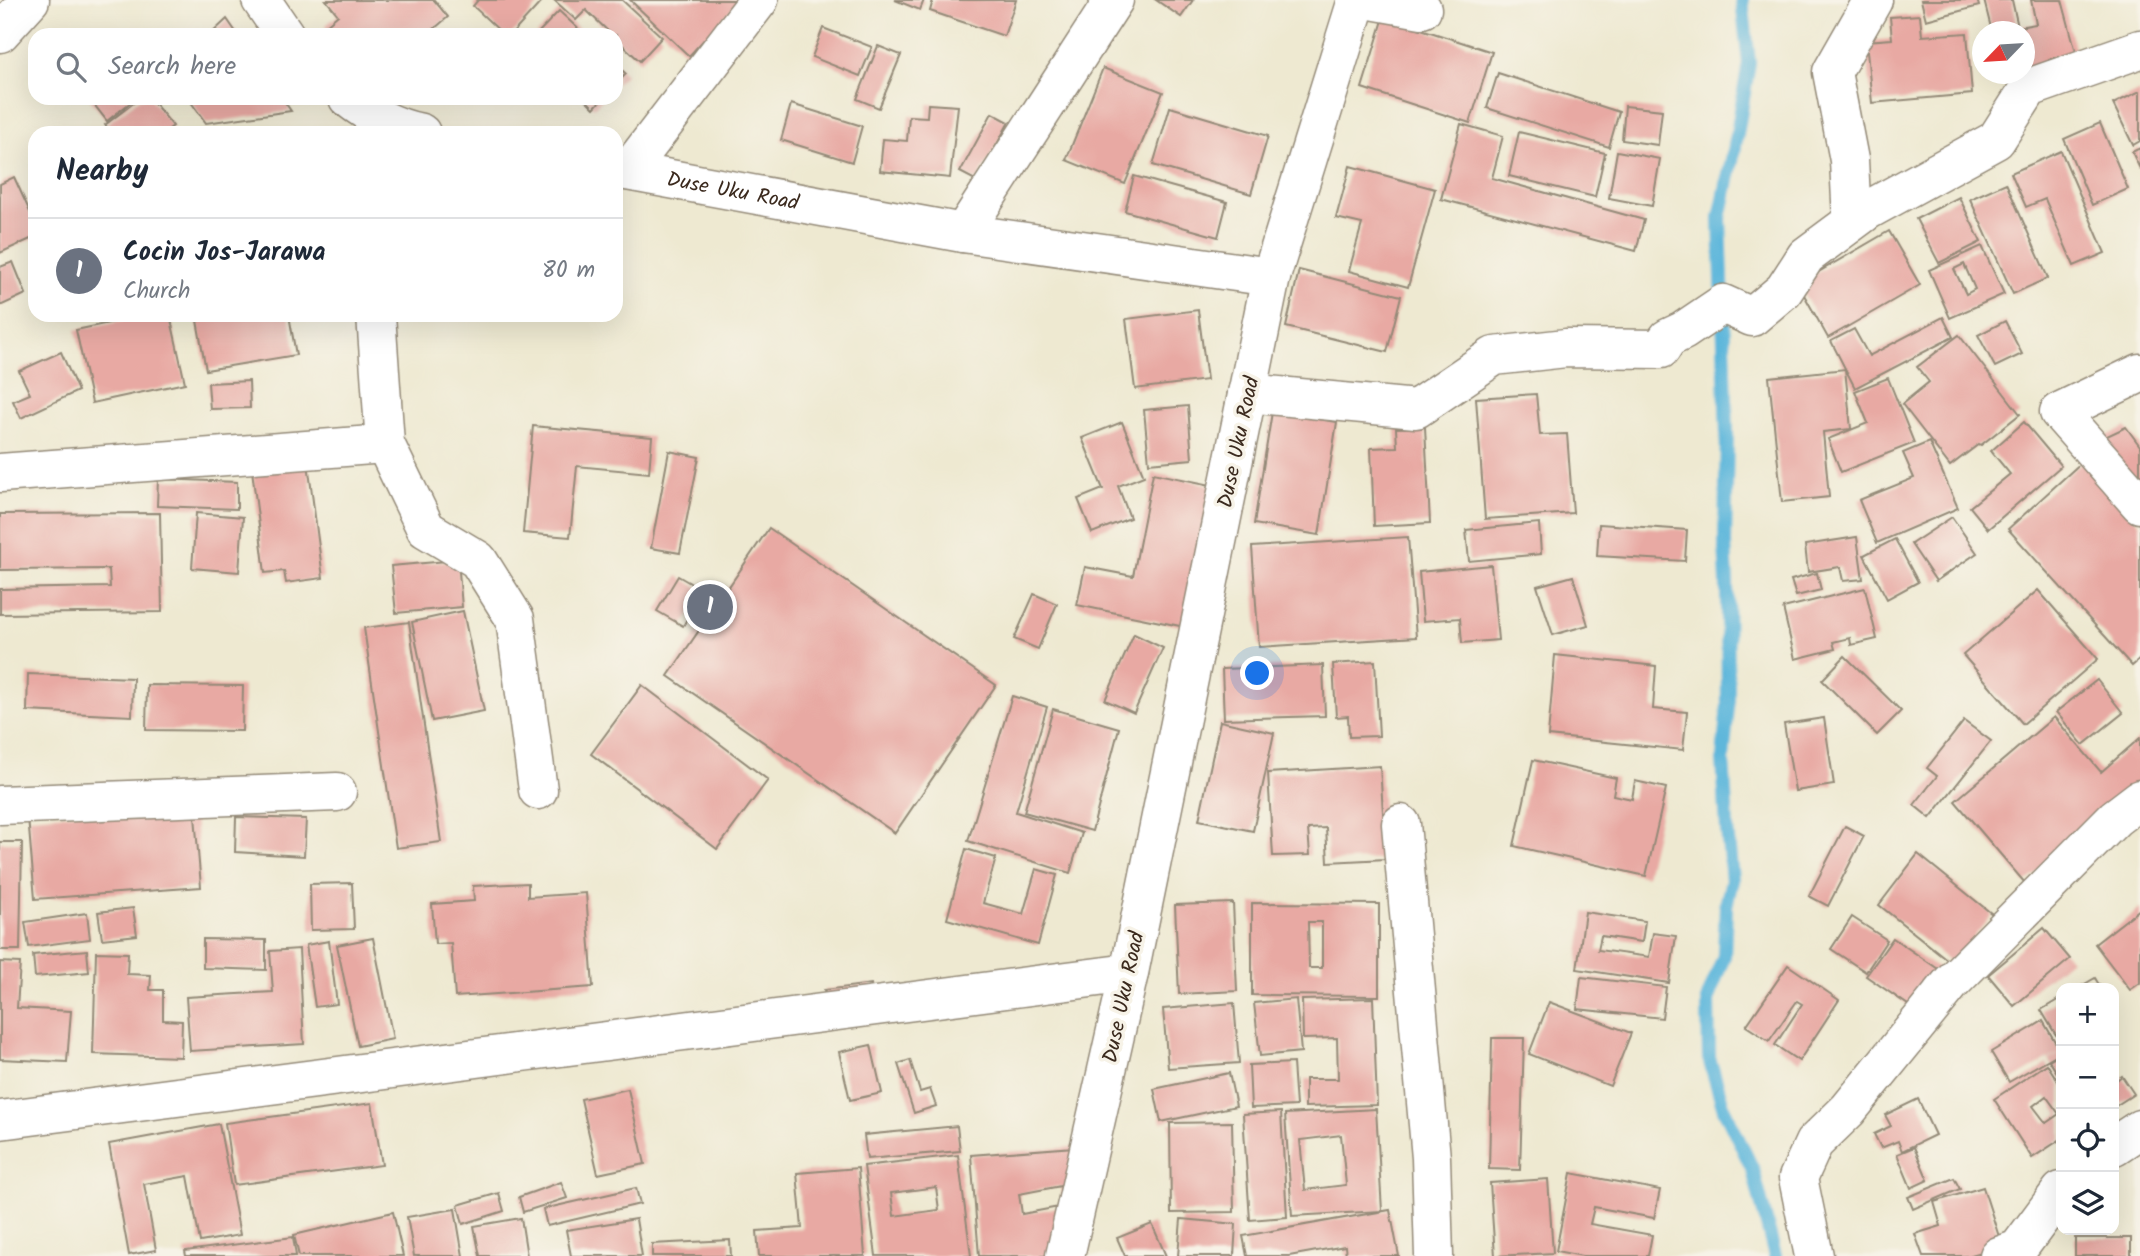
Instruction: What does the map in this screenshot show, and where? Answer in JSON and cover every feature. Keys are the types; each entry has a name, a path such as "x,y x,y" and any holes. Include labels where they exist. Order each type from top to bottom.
{"street":[{"path":"0,33 30,0"},
{"path":"261,0 280,28"},
{"path":"623,169 759,0"},
{"path":"963,233 1114,0"},
{"path":"1271,277 1357,0"},
{"path":"1371,0 1422,9"},
{"path":"1852,221 1849,160 1832,72 1873,0"},
{"path":"1247,393 1416,409 1494,356 1566,348 1661,349 1668,338 1684,331 1723,304 1752,317 1784,289 1806,256 1852,221 1996,140 2029,88 2140,49"},
{"path":"357,113 394,126"},
{"name":"Duse Uku Road","path":"623,170 963,233 1271,277 1129,973 1065,1256"},
{"path":"376,322 385,444 426,529 478,560 515,619 538,790"},
{"path":"2140,373 2059,412 2140,504"},
{"path":"0,473 385,444"},
{"path":"0,805 337,792"},
{"path":"1815,1256 1798,1178 1814,1143 1848,1110 1951,983 2115,818 2140,799"},
{"path":"1401,824 1431,1158 1434,1256"},
{"path":"0,1119 1129,973"},
{"path":"2119,1143 2140,1129"},
{"path":"1999,1256 2018,1249 2056,1198"}],"building":[{"path":"326,0 434,0 448,17 435,28 327,28 325,26 338,15"},
{"path":"478,0 543,0 517,28 497,28 473,6"},
{"path":"554,0 622,0 662,37 640,61 623,45 623,28 605,28 586,10 576,20"},
{"path":"630,0 740,0 689,56"},
{"path":"895,0 924,0 920,10"},
{"path":"933,0 1016,0 1004,36 930,11"},
{"path":"1156,0 1193,0 1181,17"},
{"path":"1921,0 1977,0 1979,6 1926,20"},
{"path":"1984,0 2012,0 2017,21 1989,21"},
{"path":"2031,0 2062,0 2076,52 2049,59 2053,73 2035,78 2036,24"},
{"path":"559,11 577,28 543,28"},
{"path":"1920,15 1922,36 1967,33 1972,94 1872,103 1866,41 1892,39 1890,17"},
{"path":"1384,17 1492,52 1470,123 1362,88"},
{"path":"227,19 233,28 217,28"},
{"path":"823,28 872,47 860,76 812,57"},
{"path":"878,46 901,55 879,108 857,99"},
{"path":"1103,68 1163,92 1125,184 1066,160"},
{"path":"1498,73 1619,112 1609,147 1487,108"},
{"path":"2140,91 2140,141 2133,145 2113,104"},
{"path":"791,104 862,126 852,162 781,140"},
{"path":"928,104 958,106 950,178 880,171 883,139 907,141 909,116 927,117"},
{"path":"94,105 127,105 107,121"},
{"path":"131,105 156,105 173,126 106,126"},
{"path":"193,105 287,105 291,111 206,123"},
{"path":"1625,106 1662,110 1658,145 1622,140"},
{"path":"1170,107 1268,136 1251,194 1153,165"},
{"path":"992,113 1009,122 977,181 960,172"},
{"path":"2100,123 2128,189 2092,205 2064,139"},
{"path":"1461,124 1503,136 1492,178 1644,220 1636,251 1441,199"},
{"path":"1519,132 1605,153 1595,197 1509,176"},
{"path":"2140,148 2140,169 2132,152"},
{"path":"1617,151 1660,159 1652,206 1609,198"},
{"path":"2061,151 2105,253 2074,266 2045,199 2026,207 2011,173"},
{"path":"1350,166 1435,189 1408,287 1349,271 1362,224 1336,218"},
{"path":"1134,176 1227,202 1218,237 1125,211"},
{"path":"14,177 28,208 28,240 0,253 0,184"},
{"path":"2006,183 2048,278 2013,294 1970,199"},
{"path":"1959,197 1981,242 1939,263 1916,219"},
{"path":"1889,231 1920,285 1828,338 1798,284"},
{"path":"1982,246 2004,294 1950,318 1929,270","holes":["1964,264 1975,289 1966,294 1954,269"]},
{"path":"13,262 26,294 0,306 0,267"},
{"path":"1299,270 1401,296 1387,352 1286,327"},
{"path":"1198,310 1207,380 1135,389 1126,319"},
{"path":"1943,317 1953,337 1855,388 1831,341 1854,329 1869,356"},
{"path":"2005,321 2022,354 1995,367 1978,335"},
{"path":"114,322 172,322 185,383 92,403 76,330"},
{"path":"197,322 290,322 296,355 206,370"},
{"path":"1959,335 2020,414 1950,466 1902,404 1929,382 1917,367"},
{"path":"61,352 78,391 21,418 13,401 30,394 19,371"},
{"path":"1845,369 1851,429 1823,432 1829,497 1782,502 1769,377"},
{"path":"1888,378 1914,443 1841,472 1828,439 1868,423 1855,391"},
{"path":"249,381 250,408 210,409 208,383"},
{"path":"1536,394 1540,435 1567,434 1573,513 1485,519 1476,398"},
{"path":"1188,406 1192,459 1149,463 1144,410"},
{"path":"1272,412 1337,422 1319,535 1254,524"},
{"path":"1122,422 1144,476 1118,486 1130,518 1092,533 1078,499 1103,489 1082,438"},
{"path":"2024,422 2061,466 1988,529 1970,507 2010,474 1991,451"},
{"path":"533,426 652,437 649,473 577,466 570,537 523,533"},
{"path":"1425,427 1430,523 1374,526 1371,448 1397,447 1396,428"},
{"path":"2126,427 2140,446 2140,496 2092,443"},
{"path":"1929,442 1958,508 1877,543 1859,500 1914,478 1903,453"},
{"path":"669,451 699,457 680,553 651,548"},
{"path":"2083,461 2140,524 2140,659 2132,666 2008,529"},
{"path":"308,463 323,578 286,583 284,571 265,573 252,470"},
{"path":"1153,473 1211,485 1185,627 1077,605 1085,567 1133,576"},
{"path":"158,479 237,482 237,509 157,506"},
{"path":"160,513 162,612 0,614 0,589 110,587 109,569 0,570 0,514"},
{"path":"196,513 243,517 239,572 192,568"},
{"path":"1952,517 1977,553 1936,581 1911,544"},
{"path":"1539,523 1541,554 1469,561 1466,530"},
{"path":"1599,524 1687,530 1685,561 1597,556"},
{"path":"769,528 996,685 895,833 668,676"},
{"path":"1408,537 1416,637 1259,647 1252,547"},
{"path":"1857,537 1863,579 1843,581 1840,567 1808,572 1805,545"},
{"path":"1895,539 1918,582 1887,599 1864,555"},
{"path":"458,560 462,607 396,613 391,566"},
{"path":"1491,565 1498,640 1462,643 1460,618 1423,621 1419,572"},
{"path":"1817,573 1821,590 1796,596 1791,580"},
{"path":"678,576 704,591 683,626 657,611"},
{"path":"1573,576 1588,625 1553,635 1537,586"},
{"path":"1865,588 1877,639 1851,645 1850,638 1833,642 1835,649 1795,659 1783,608"},
{"path":"2038,590 2098,659 2023,724 1963,655"},
{"path":"1034,594 1057,604 1038,649 1014,639"},
{"path":"463,611 484,711 432,721 412,622"},
{"path":"409,622 441,842 396,848 364,628"},
{"path":"1134,634 1163,648 1134,713 1105,700"},
{"path":"1555,655 1656,666 1653,709 1687,712 1683,750 1548,736"},
{"path":"1845,656 1901,711 1877,735 1822,680"},
{"path":"1375,661 1379,736 1349,737 1348,716 1336,717 1333,664"},
{"path":"1323,665 1325,716 1224,719 1222,669"},
{"path":"28,674 133,678 132,716 27,711"},
{"path":"2097,680 2123,713 2083,745 2056,712"},
{"path":"147,685 243,686 242,731 146,730"},
{"path":"642,685 768,780 717,849 591,754"},
{"path":"1012,696 1047,707 1016,812 1082,833 1070,873 968,841"},
{"path":"1053,709 1119,728 1092,831 1024,812"},
{"path":"2054,717 2101,772 2140,738 2140,783 2025,883 1955,801"},
{"path":"1824,718 1834,785 1795,791 1784,724"},
{"path":"1220,721 1274,733 1253,831 1199,820"},
{"path":"1964,721 1991,741 1930,818 1914,805 1937,776 1927,768"},
{"path":"1533,760 1616,778 1613,795 1632,799 1635,781 1666,788 1646,876 1514,846"},
{"path":"1380,766 1386,859 1328,862 1326,828 1308,829 1310,855 1273,856 1268,773"},
{"path":"194,804 201,887 35,899 28,817"},
{"path":"236,817 306,819 304,856 235,852"},
{"path":"1845,826 1864,836 1828,906 1809,896"},
{"path":"0,842 22,842 20,950 0,950"},
{"path":"966,849 996,858 983,903 1023,914 1036,869 1057,875 1038,945 947,919"},
{"path":"1918,854 1992,914 1953,964 1879,905"},
{"path":"352,883 354,929 311,930 310,884"},
{"path":"528,883 528,897 586,893 593,987 455,997 451,943 435,944 432,904 474,901 473,886"},
{"path":"1233,903 1237,991 1179,994 1175,905"},
{"path":"1252,903 1379,904 1379,996 1252,995","holes":["1308,922 1322,922 1322,968 1309,968"]},
{"path":"133,908 137,935 102,939 98,912"},
{"path":"2140,909 2140,983 2130,990 2095,944"},
{"path":"1585,912 1645,921 1642,942 1601,936 1598,950 1649,957 1653,933 1676,936 1669,983 1577,969"},
{"path":"87,913 90,939 29,947 25,922"},
{"path":"1852,917 1887,940 1866,972 1831,949"},
{"path":"2044,928 2070,959 2014,1006 1988,975"},
{"path":"373,938 393,1039 358,1046 337,945"},
{"path":"1893,938 1941,971 1914,1009 1866,976"},
{"path":"203,939 266,940 266,970 203,968"},
{"path":"329,941 337,1004 315,1007 306,945"},
{"path":"299,949 304,1044 190,1051 186,997 273,992 270,951"},
{"path":"87,950 89,972 35,977 33,955"},
{"path":"96,952 128,953 127,974 151,975 150,990 163,990 163,1020 182,1021 181,1057 93,1054"},
{"path":"0,962 20,963 17,1008 71,1011 67,1062 0,1059"},
{"path":"1788,965 1839,1000 1799,1061 1775,1045 1802,1004 1797,1001 1769,1041 1746,1026"},
{"path":"1581,977 1666,987 1662,1018 1577,1009"},
{"path":"871,984 874,1003 826,1009 824,990"},
{"path":"1373,998 1377,1105 1305,1107 1305,1079 1338,1079 1337,1038 1303,1039 1302,1000"},
{"path":"1296,999 1301,1052 1260,1056 1254,1003"},
{"path":"2056,1001 2056,1035 2041,1010"},
{"path":"1549,1002 1631,1033 1610,1086 1529,1054"},
{"path":"1234,1003 1239,1063 1168,1068 1163,1009"},
{"path":"2043,1021 2056,1043 2056,1055 2009,1082 1991,1052"},
{"path":"1492,1038 1524,1038 1520,1170 1489,1169"},
{"path":"871,1045 882,1093 850,1100 839,1052"},
{"path":"2056,1056 2056,1071 2049,1060"},
{"path":"910,1060 920,1092 930,1089 936,1106 914,1113 898,1064"},
{"path":"1293,1063 1296,1106 1251,1108 1249,1065"},
{"path":"2047,1064 2056,1078 2056,1110 2046,1096 2033,1106 2046,1123 2056,1116 2056,1142 2032,1158 1994,1099"},
{"path":"1229,1073 1236,1106 1161,1122 1154,1089"},
{"path":"2122,1076 2134,1094 2119,1104 2119,1078"},
{"path":"628,1089 645,1164 598,1174 581,1099"},
{"path":"1918,1099 1935,1135 1902,1151 1898,1141 1881,1148 1874,1134 1891,1126 1885,1115"},
{"path":"372,1103 382,1165 234,1185 225,1123"},
{"path":"1376,1109 1382,1211 1292,1216 1285,1114","holes":["1341,1135 1346,1185 1305,1190 1300,1140"]},
{"path":"1281,1112 1287,1217 1250,1220 1243,1114"},
{"path":"1232,1122 1234,1212 1171,1213 1170,1123"},
{"path":"219,1124 240,1235 200,1242 188,1176 144,1184 156,1250 129,1255 109,1144"},
{"path":"957,1126 960,1151 867,1159 864,1135"},
{"path":"1074,1147 1083,1256 979,1256 971,1155","holes":["1061,1186 1064,1206 1022,1214 1019,1194"]},
{"path":"1914,1147 1928,1180 1911,1188 1897,1154"},
{"path":"958,1155 971,1256 876,1256 864,1166","holes":["936,1187 939,1210 894,1216 891,1193"]},
{"path":"858,1168 865,1256 759,1256 757,1231 802,1228 797,1173"},
{"path":"1571,1173 1660,1190 1654,1218 1594,1207 1590,1224 1652,1235 1648,1256 1582,1256 1556,1251"},
{"path":"1954,1178 1960,1189 1913,1209 1908,1197"},
{"path":"1548,1179 1553,1253 1495,1256 1490,1183"},
{"path":"561,1182 567,1198 523,1212 519,1197"},
{"path":"1983,1187 2002,1246 1968,1256 1923,1256 1915,1234 1941,1226 1934,1202"},
{"path":"636,1188 640,1204 547,1226 543,1209"},
{"path":"499,1193 504,1211 463,1224 458,1205"},
{"path":"455,1209 463,1256 414,1256 407,1217"},
{"path":"1390,1210 1399,1256 1346,1256 1345,1246 1289,1256 1247,1256 1243,1236"},
{"path":"393,1212 403,1256 299,1256 294,1235"},
{"path":"521,1218 527,1256 480,1256 474,1226"},
{"path":"636,1219 642,1256 571,1256 566,1230"},
{"path":"1181,1219 1236,1224 1234,1256 1178,1256"},
{"path":"1152,1224 1166,1256 1125,1256 1117,1238"},
{"path":"293,1237 296,1256 186,1256 185,1251"},
{"path":"2075,1238 2131,1238 2131,1256 2075,1256"},
{"path":"730,1240 731,1256 652,1256 652,1244"}],"waterway":[{"path":"1742,0 1749,63 1720,218 1727,434 1725,543 1728,706 1723,758 1732,880 1726,906 1724,956 1708,998 1709,1058 1724,1109 1753,1170 1775,1256"}],"place":[{"name":"Cocin Jos-Jarawa","path":"710,607"}]}
